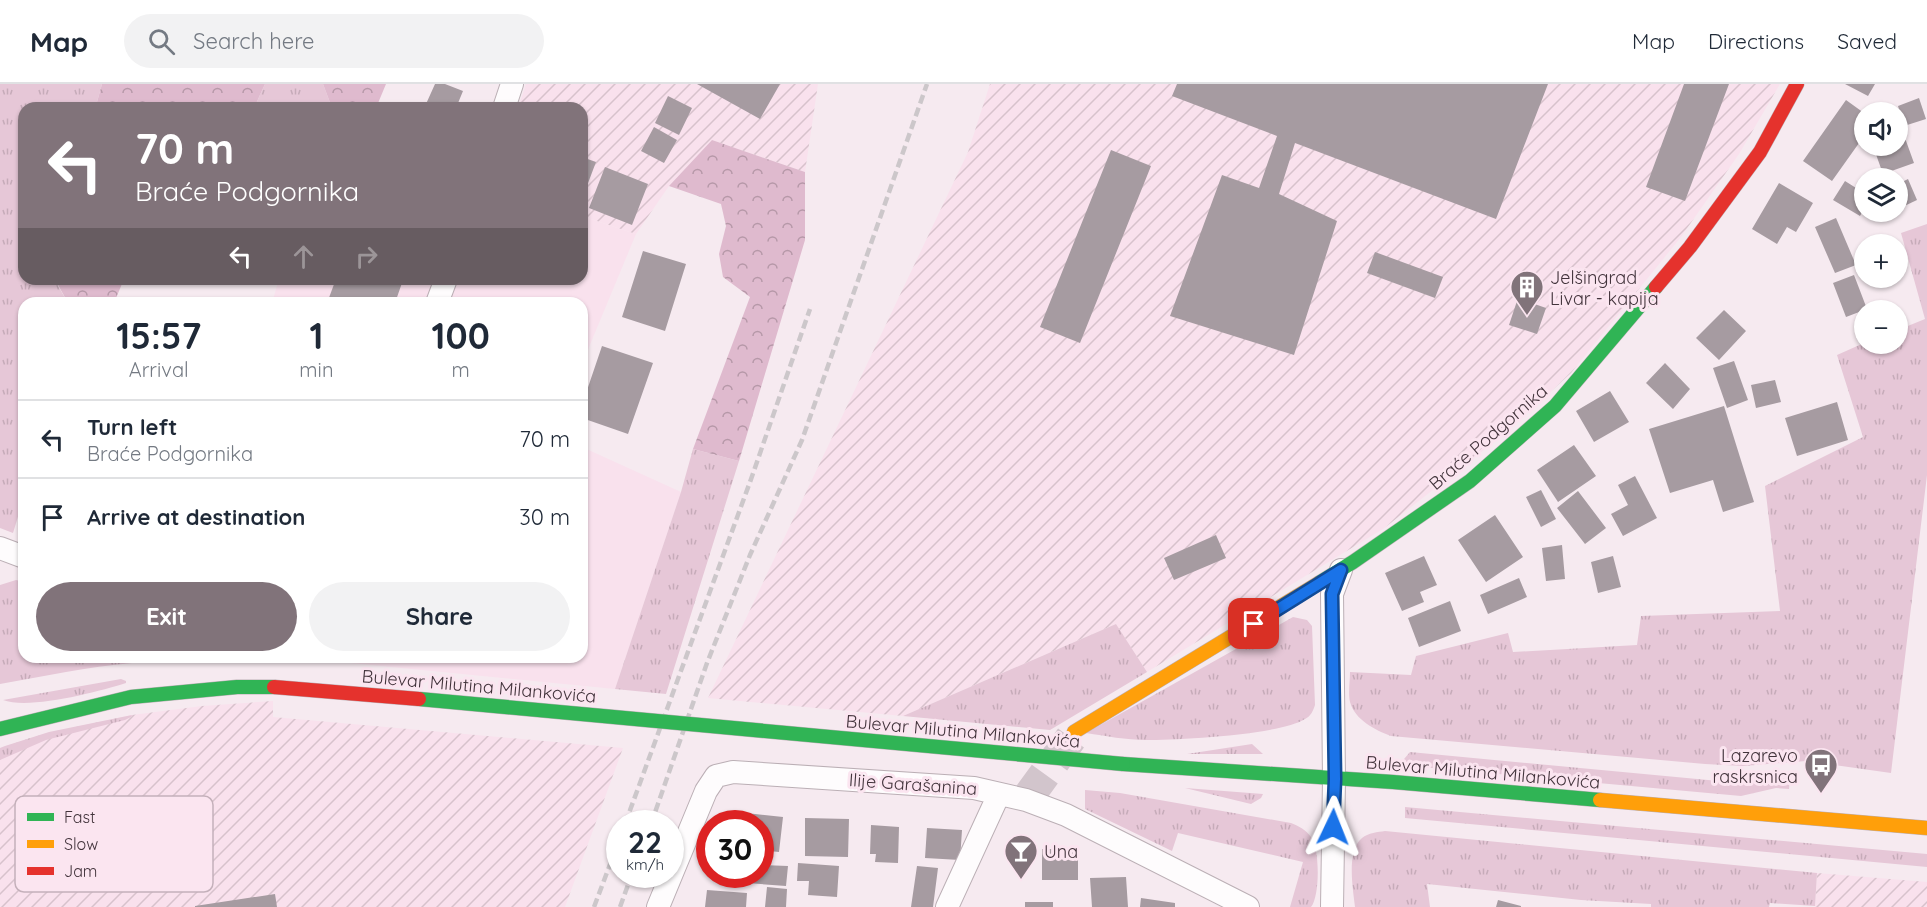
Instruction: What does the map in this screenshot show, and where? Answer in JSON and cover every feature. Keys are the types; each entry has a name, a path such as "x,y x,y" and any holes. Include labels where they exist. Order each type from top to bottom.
{"street":[{"path":"506,102 512,84"},
{"name":"Braće Podgornika","path":"1074,732 1341,570 1470,481 1555,406 1690,247 1760,152 1797,84"},
{"path":"0,548 18,555"},
{"path":"0,567 18,564"},
{"path":"1332,907 1335,779 1332,594 1341,570"},
{"name":"Bulevar Milutina Milankovića","path":"0,729 131,697 227,688 274,687 484,704 1123,764 1281,773 1927,828"},
{"name":"Ilije Garašanina","path":"658,907 706,791 716,776 733,772 974,788 1026,800 1065,815 1248,907"},
{"path":"947,907 999,794"}],"shaded area":[{"path":"526,84 818,84 805,172 712,140 669,186 636,234 588,218 588,102 520,102"},
{"path":"990,84 1780,84 1739,154 1681,237 1571,373 1507,432 1383,529 1147,672 1116,624 903,716 708,698 968,152"},
{"path":"588,218 636,234 588,350 588,297 274,297 277,285 588,285"},
{"path":"588,450 681,492 615,689 352,663 588,663"},
{"path":"273,701 273,717 623,748 565,907 0,907 0,748 47,733 132,715 202,706"},
{"path":"1817,873 1927,882 1927,907 1815,907"}],"green space":[{"path":"0,84 102,84 97,102 18,102 18,285 58,285 65,297 18,297 18,517 13,533 0,528"},
{"path":"102,84 265,84 257,102 97,102"},
{"path":"265,84 323,84 330,102 257,102"},
{"path":"323,84 386,84 378,102 330,102"},
{"path":"712,140 805,172 805,240 739,461 693,449 750,297 723,277 719,254 726,226 721,204 669,186"},
{"path":"1927,224 1927,475 1891,773 1806,761 1743,766 1705,764 1391,736 1372,727 1356,714 1349,698 1350,672 1411,675 1416,656 1508,633 1513,652 1637,645 1641,616 1780,611 1765,486 1863,437 1837,355 1854,347 1854,354 1908,354 1908,326 1925,319 1908,258 1908,234 1901,233"},
{"path":"58,285 122,285 116,297 65,297"},
{"path":"693,449 739,461 666,694 615,689 681,492"},
{"path":"18,580 18,663 132,663 82,669 0,684 0,585"},
{"path":"1293,617 1307,620 1312,626 1315,705 1312,713 1305,719 1274,729 1204,738 1138,740 1086,733"},
{"path":"1116,624 1147,672 1050,730 903,716"},
{"path":"121,679 126,683 63,699 29,703 3,700"},
{"path":"132,715 125,720 46,740 0,760 0,748 5,746 49,732"},
{"path":"1252,744 1263,754 1187,754"},
{"path":"1410,752 1740,783 1790,778 1789,789 1776,788 1741,796 1399,765"},
{"path":"1185,788 1263,794 1251,804"},
{"path":"1085,790 1120,793 1297,825 1311,837 1316,851 1317,883 1311,907 1290,907 1303,862 1178,833 1172,851 1085,809"},
{"path":"1405,807 1927,854 1927,867 1405,818"},
{"path":"1385,831 1817,873 1815,906 1770,903 1769,907 1651,907 1651,904 1581,900 1427,884 1430,907 1355,907 1352,861 1357,844 1364,836"}],"building":[{"path":"435,84 445,84 463,91 458,102 427,102"},
{"path":"697,84 780,84 760,119"},
{"path":"1177,84 1548,84 1496,219 1295,143 1279,194 1337,221 1294,355 1170,316 1222,175 1259,188 1277,136 1172,96"},
{"path":"1684,84 1729,84 1685,201 1646,187"},
{"path":"1845,84 1875,84 1868,96"},
{"path":"668,96 692,108 679,135 655,123"},
{"path":"1919,98 1926,119 1908,125 1908,102"},
{"path":"1846,100 1854,106 1854,150 1832,181 1803,161"},
{"path":"654,127 677,140 664,163 641,151"},
{"path":"1908,146 1914,163 1900,168 1881,168 1877,156 1908,156"},
{"path":"1111,150 1151,166 1080,343 1040,327"},
{"path":"588,159 596,162 588,183"},
{"path":"605,167 648,184 632,225 589,208"},
{"path":"1908,179 1917,200 1908,204"},
{"path":"1845,181 1854,187 1854,212 1833,200"},
{"path":"1779,183 1813,203 1796,232 1787,227 1777,244 1752,229"},
{"path":"1836,218 1854,260 1854,266 1835,273 1815,227"},
{"path":"643,251 686,264 665,331 622,317"},
{"path":"1375,252 1443,277 1435,298 1367,273"},
{"path":"1854,275 1854,288 1859,288 1864,300 1854,300 1854,314 1846,317 1833,283"},
{"path":"334,285 401,285 397,297 329,297"},
{"name":"Jelšingrad Livar - kapija","path":"1518,298 1546,308 1537,334 1509,325"},
{"path":"1724,310 1746,331 1719,360 1696,338"},
{"path":"602,346 653,363 628,434 588,420 588,387"},
{"path":"1734,361 1748,400 1727,408 1713,368"},
{"path":"1665,363 1690,389 1673,409 1646,383"},
{"path":"1775,380 1781,402 1756,408 1751,385"},
{"path":"1610,391 1629,422 1594,442 1576,411"},
{"path":"1837,402 1848,440 1797,456 1785,418"},
{"path":"1724,406 1754,502 1723,512 1713,480 1670,493 1649,429"},
{"path":"1574,445 1596,476 1558,502 1537,470"},
{"path":"1635,476 1657,518 1623,536 1611,514 1628,505 1618,485"},
{"path":"1541,490 1556,519 1541,527 1526,497"},
{"path":"1578,491 1606,528 1585,544 1557,508"},
{"path":"1495,515 1523,557 1486,582 1458,540"},
{"path":"1216,535 1226,558 1174,580 1164,558"},
{"path":"1562,545 1565,579 1546,581 1542,548"},
{"path":"1424,556 1437,585 1420,592 1424,602 1402,611 1385,573"},
{"path":"1613,556 1621,587 1598,593 1591,562"},
{"path":"1519,578 1527,597 1488,614 1480,595"},
{"path":"1450,601 1461,631 1419,647 1408,618"},
{"path":"774,816 783,817 779,852 774,851"},
{"path":"805,818 849,819 848,857 805,856"},
{"path":"871,825 899,827 898,863 875,862 876,854 870,854"},
{"path":"927,828 962,830 960,860 925,858"},
{"path":"1042,849 1078,849 1078,880 1042,880"},
{"path":"798,863 839,866 837,897 808,895 809,881 797,881"},
{"path":"774,866 788,866 786,886 774,885"},
{"path":"917,866 938,868 933,907 911,907"},
{"path":"1126,877 1128,907 1092,907 1090,878"},
{"path":"767,888 787,889 786,907 765,907"},
{"path":"707,890 747,893 746,907 705,907"},
{"path":"275,894 277,907 195,907 195,906"},
{"path":"1141,898 1175,903 1175,907 1140,907"},
{"path":"1498,900 1521,906 1521,907 1496,907"},
{"path":"1025,902 1053,902 1053,907 1025,907"}],"tunnel":[{"path":"1026,800 1071,738"}],"railway":[{"path":"656,810 707,663 750,555 802,440 927,84"},
{"path":"630,810 750,482 810,309"},
{"path":"594,907 606,875"},
{"path":"620,907 627,888"}],"traffic: fast":[{"path":"1319,583 1470,481 1555,406 1656,287"},
{"path":"0,729 131,697 237,687 274,687"},
{"path":"419,699 1123,764"},
{"path":"1123,764 1393,782 1600,800"}],"traffic: slow":[{"path":"1074,732 1319,583"},
{"path":"1600,800 1927,828"}],"traffic: jam":[{"path":"1656,287 1690,247 1760,152 1797,84"},
{"path":"274,687 419,699"}],"place":[{"name":"Jelšingrad Livar - kapija","path":"1527,316"},
{"name":"Lazarevo raskrsnica","path":"1821,794"},
{"name":"Una","path":"1021,880"}],"route":[{"path":"1254,624 1341,570 1332,594 1335,779 1333,827"}]}
